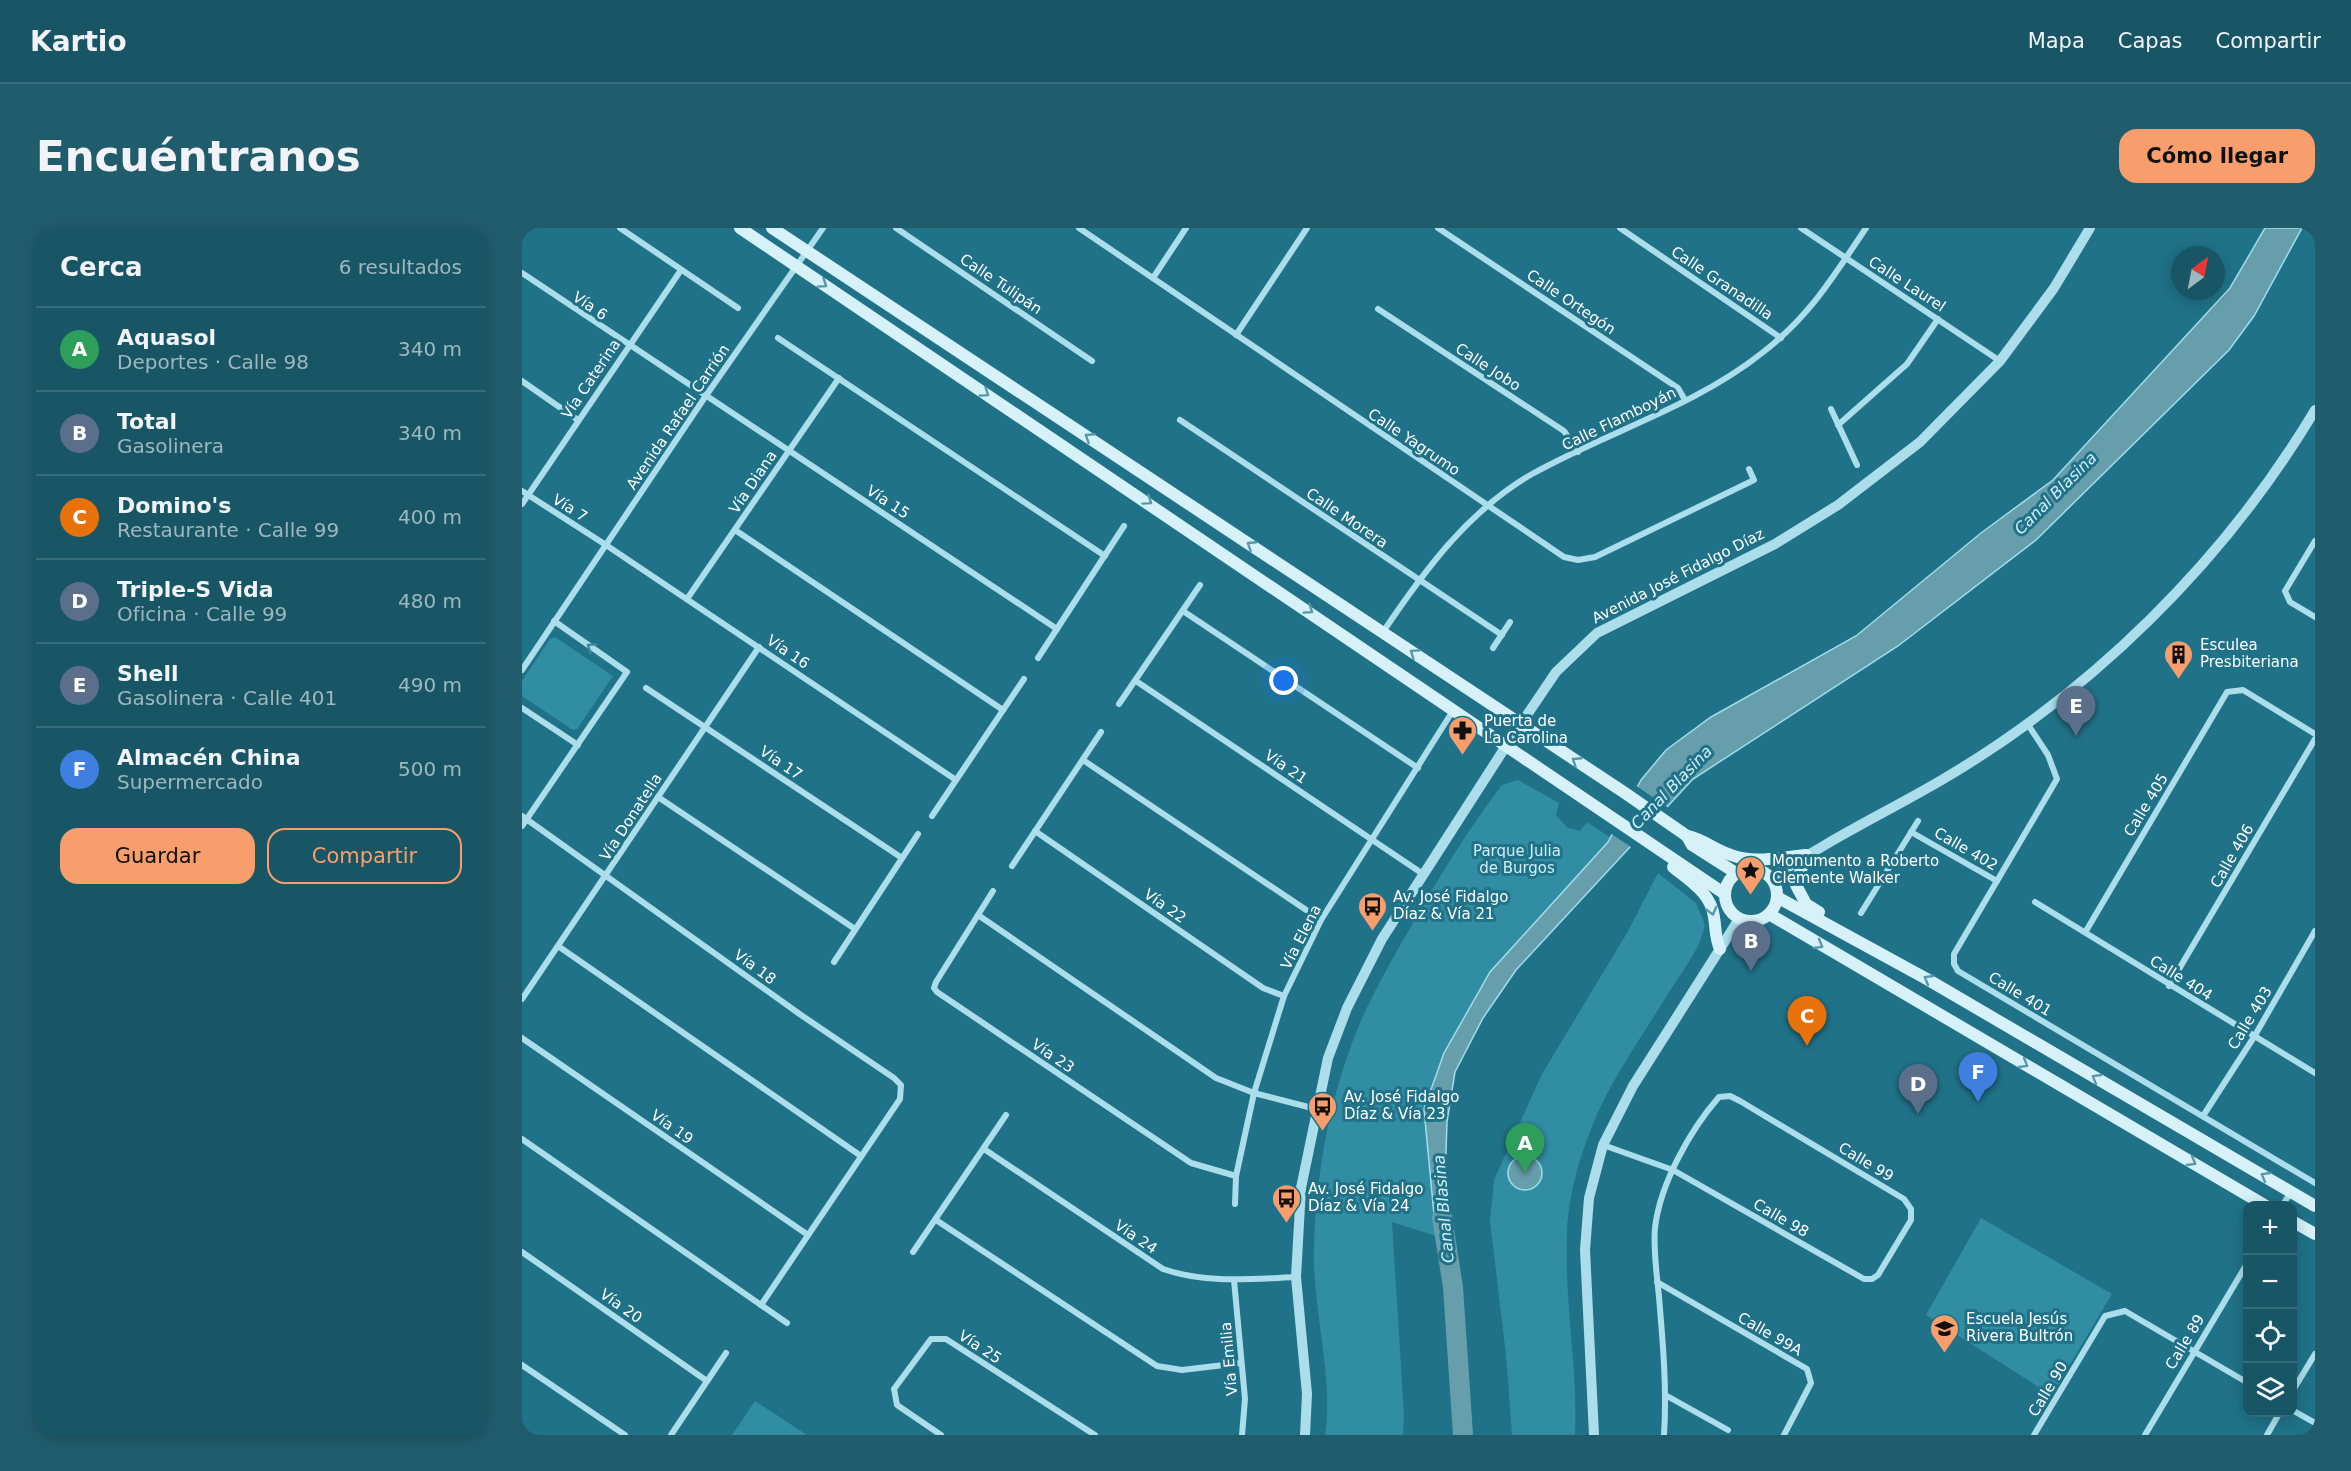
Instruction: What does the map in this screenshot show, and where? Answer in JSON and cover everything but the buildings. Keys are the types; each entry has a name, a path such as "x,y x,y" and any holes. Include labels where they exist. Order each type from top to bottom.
{"main road":[{"path":"740,228 1638,834 1647,849 1660,854 1725,894"},
{"path":"772,228 1383,632 1682,833 1746,859 1806,855 1796,880 1799,894 1811,908 1842,924 1849,936"},
{"path":"1682,833 1692,845 1736,873"},
{"path":"1660,854 1707,897 1713,909 1714,935 1720,949"},
{"path":"1777,897 1769,914 1757,921 1739,919 1728,908 1725,894 1729,880 1736,873 1755,869 1771,879 1777,897 1925,978 2315,1206"},
{"path":"1769,914 2257,1201"},
{"path":"2297,1224 2315,1234"}],"street":[{"path":"620,228 738,308"},
{"name":"Avenida Rafael Carrión","path":"522,670 705,397 823,228"},
{"name":"Calle Tulipán","path":"896,228 1092,360"},
{"name":"Calle Yagrumo","path":"1079,228 1564,557 1578,560 1595,557 1754,480 1749,469"},
{"path":"1153,278 1186,228"},
{"path":"1236,335 1307,228"},
{"name":"Calle Ortegón","path":"1438,228 1678,388 1685,400"},
{"name":"Calle Granadilla","path":"1620,228 1780,338"},
{"name":"Calle Laurel","path":"1801,228 2000,361"},
{"name":"Calle Flamboyán","path":"1383,632 1418,580 1457,534 1487,506 1531,475 1685,400 1746,365 1811,309 1866,228"},
{"name":"Avenida José Fidalgo Díaz","path":"1305,1435 1307,1394 1296,1277 1301,1188 1328,1058 1347,1008 1382,939 1506,746 1556,672 1597,633 1775,544 1838,505 1920,442 2000,361 2054,288 2090,228"},
{"name":"Vía Caterina","path":"522,504 525,493 681,270"},
{"name":"Vía 6","path":"522,273 705,397"},
{"name":"Calle Jobo","path":"1378,309 1564,431 1578,452"},
{"path":"1838,425 1907,363 1938,319"},
{"path":"778,338 1105,556"},
{"name":"Vía Diana","path":"687,599 839,378"},
{"path":"522,381 578,420"},
{"name":"Vía 15","path":"705,397 1058,629"},
{"path":"1831,410 1857,465"},
{"path":"1771,879 1806,855 1941,780 2026,723 2124,645 2216,549 2294,446 2315,411"},
{"name":"Calle Morera","path":"1180,420 1502,635"},
{"name":"Vía 7","path":"525,493 606,545"},
{"path":"1038,658 1124,526"},
{"path":"735,530 1003,710"},
{"path":"2315,542 2285,591 2290,602 2315,617"},
{"name":"Vía 16","path":"606,545 956,780"},
{"path":"1119,704 1200,585"},
{"path":"1183,611 1418,768"},
{"path":"522,826 524,818 578,746 627,672 554,621"},
{"path":"1493,648 1510,622"},
{"name":"Vía Donatella","path":"522,999 607,876 759,647"},
{"path":"932,816 1024,679"},
{"name":"Vía 21","path":"1136,681 1423,874"},
{"name":"Vía 17","path":"646,688 902,858"},
{"name":"Calle 405","path":"2086,931 2227,692 2243,690 2315,734"},
{"path":"522,708 578,746"},
{"name":"Vía Elena","path":"1236,1204 1236,1176 1254,1093 1284,996 1321,920 1455,709"},
{"name":"Calle 401","path":"2026,723 2049,755 2057,779 1954,954 1954,964 1958,971 2315,1183"},
{"path":"1012,866 1101,732"},
{"name":"Calle 406","path":"2169,986 2315,739"},
{"path":"1083,760 1321,920"},
{"path":"658,797 855,929"},
{"name":"Vía 18","path":"524,818 801,1015 894,1077 901,1085 900,1099 808,1235"},
{"path":"1911,832 1918,821"},
{"name":"Vía 22","path":"1035,831 1263,988 1284,996"},
{"name":"Calle 402","path":"1861,913 1911,832 1997,881"},
{"path":"834,962 918,834"},
{"name":"Vía 23","path":"993,891 936,982 934,988 937,992 1191,1163 1236,1176"},
{"name":"Calle 404","path":"2035,902 2086,931 2169,986 2315,1073"},
{"path":"978,915 1216,1078 1254,1093 1316,1109"},
{"path":"1594,1435 1585,1250 1589,1198 1603,1145 1633,1086 1739,919"},
{"name":"Calle 403","path":"2203,1116 2254,1037 2315,932"},
{"path":"558,946 861,1156"},
{"name":"Vía 19","path":"522,1038 808,1235"},
{"name":"Calle 99","path":"1673,1170 1719,1097 1730,1096 1740,1101 1904,1198 1911,1209 1911,1220 1878,1275"},
{"path":"913,1252 1006,1115"},
{"path":"522,1139 788,1323"},
{"name":"Calle 98","path":"1603,1145 1673,1170 1864,1279 1872,1279 1878,1275"},
{"name":"Vía 24","path":"984,1149 1163,1269 1187,1277 1234,1280 1296,1277"},
{"path":"1664,1435 1667,1396 1655,1230 1662,1194 1673,1170"},
{"path":"2285,1201 2291,1192"},
{"path":"936,1220 1157,1366 1182,1370 1241,1363"},
{"path":"761,1305 808,1235"},
{"name":"Vía 20","path":"522,1252 707,1381"},
{"name":"Calle 89","path":"2145,1435 2243,1269"},
{"name":"Vía Emilia","path":"1234,1280 1245,1399 1242,1435"},
{"name":"Calle 99A","path":"1657,1282 1807,1369 1811,1383 1784,1435"},
{"name":"Calle 90","path":"2034,1435 2105,1316 2125,1311 2243,1381"},
{"name":"Vía 25","path":"941,1435 897,1404 894,1389 931,1339 946,1339 1095,1435"},
{"path":"671,1435 726,1353"},
{"path":"2297,1384 2315,1354"},
{"path":"522,1365 625,1435"},
{"path":"1667,1396 1728,1430"},
{"path":"2297,1413 2315,1423"},
{"path":"2267,1435 2278,1417"}],"green space":[{"path":"555,637 613,676 577,729 573,730 522,696 522,681 550,639"},
{"name":"Parque Julia de Burgos","path":"1518,780 1559,803 1556,815 1568,828 1580,831 1587,822 1611,838 1490,972 1428,1143 1436,1236 1392,1222 1404,1415 1403,1435 1325,1435 1327,1391 1315,1276 1315,1223 1327,1131 1342,1071 1369,1002 1434,887 1466,835 1502,785"},
{"path":"1658,873 1696,903 1705,925 1691,959 1631,1053 1603,1102 1576,1175 1568,1219 1567,1259 1575,1385 1575,1435 1512,1435 1506,1355 1490,1221 1494,1180 1542,1074 1627,933"},
{"path":"1981,1218 2112,1294 2053,1393 2048,1393 1926,1315"},
{"path":"755,1401 807,1435 732,1435"}],"water":[{"path":"2265,228 2302,228 2254,316 2229,350 2036,540 1898,646 1693,779 1516,970 1483,1018 1455,1072 1447,1122 1445,1182 1453,1245 1436,1236 1424,1109 1444,1053 1490,972 1608,842 1641,780 1666,750 1711,717 1856,636 1981,533 2053,480 2219,300 2225,300 2225,293"},
{"path":"1525,1156 1537,1161 1542,1173 1537,1185 1525,1190 1513,1185 1508,1173 1513,1161"}],"pier":[{"path":"1635,785 1670,809 1634,849 1610,833"}],"waterway":[{"name":"Canal Blasina","path":"1442,1217 1453,1287 1463,1435"}],"place":[{"name":"Esculea Presbiteriana","path":"2179,680"},
{"name":"Shell","path":"2076,736"},
{"name":"Puerta de La Carolina","path":"1463,756"},
{"name":"Monumento a Roberto Clemente Walker","path":"1751,896"},
{"name":"Av. José Fidalgo Díaz & Vía 21","path":"1372,932"},
{"name":"Total","path":"1751,971"},
{"name":"Domino's","path":"1807,1046"},
{"name":"Almacén China","path":"1978,1102"},
{"name":"Triple-S Vida","path":"1918,1114"},
{"name":"Av. José Fidalgo Díaz & Vía 23","path":"1323,1132"},
{"name":"Aquasol","path":"1525,1173"},
{"name":"Av. José Fidalgo Díaz & Vía 24","path":"1287,1224"},
{"name":"Escuela Jesús Rivera Bultrón","path":"1945,1354"}]}
